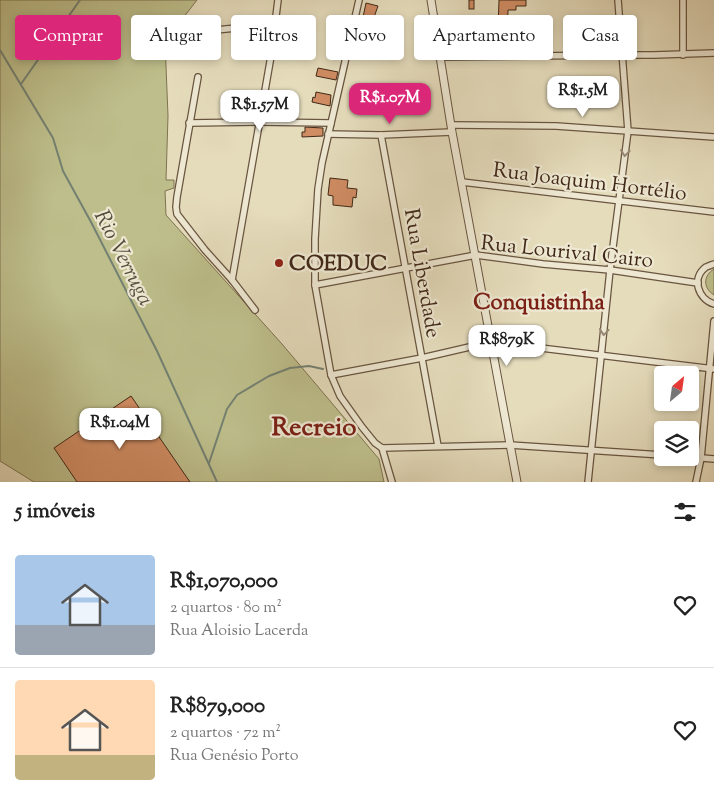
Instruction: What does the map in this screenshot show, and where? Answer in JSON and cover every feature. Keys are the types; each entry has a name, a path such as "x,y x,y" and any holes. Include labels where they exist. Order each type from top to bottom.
{"street":[{"path":"276,15 278,0"},
{"path":"359,0 322,163 318,189 315,239 315,285 331,375 340,396 362,427 375,443 382,448 510,445 654,454"},
{"path":"432,0 434,15"},
{"path":"618,0 619,15"},
{"path":"683,0 683,55"},
{"path":"637,55 714,53"},
{"path":"232,280 269,60"},
{"path":"440,60 517,482"},
{"path":"588,482 610,270 628,131 623,60"},
{"path":"198,77 176,210 182,221 255,310"},
{"path":"189,123 330,123"},
{"path":"328,134 381,135 452,129 556,126 714,137"},
{"name":"Rua Liberdade","path":"381,135 438,446"},
{"name":"Rua Joaquim Hortélio","path":"462,182 714,212"},
{"name":"Rua Lourival Cairo","path":"315,285 476,256 610,270 698,283"},
{"path":"714,264 700,274 698,283 698,290 702,297 714,304"},
{"path":"696,482 701,458 712,368 714,321"},
{"path":"331,375 422,358 492,342 712,368"},
{"path":"382,448 392,482"},
{"path":"701,458 714,459"}],"green space":[{"path":"0,0 197,0 185,15 131,15 131,60 166,60 168,116 166,180 174,180 174,188 165,191 166,215 282,344 379,459 384,482 34,482 0,461"},
{"path":"714,269 714,295 706,286 706,278"}],"building":[{"path":"469,0 474,0 474,9 469,9"},
{"path":"499,0 526,0 526,6 516,6 516,10 508,10 508,15 498,15"},
{"path":"366,3 378,6 375,15 363,15"},
{"path":"318,68 338,72 336,80 316,76"},
{"path":"316,92 331,95 330,106 312,102"},
{"path":"305,127 323,128 323,136 302,137"},
{"path":"330,178 348,180 347,188 357,189 356,198 353,197 352,207 333,205 333,196 328,195"},
{"path":"131,396 190,482 77,482 54,448"}],"waterway":[{"path":"21,84 80,0"},
{"name":"Rio Verruga","path":"0,50 53,138 63,171 157,351 217,482"},
{"path":"209,463 227,409 237,395 269,376 290,368 309,366 323,369"}],"place":[{"name":"COEDUC","path":"279,263"}],"district":[{"name":"Conquistinha","path":"539,301"},
{"name":"Recreio","path":"314,426"}]}
